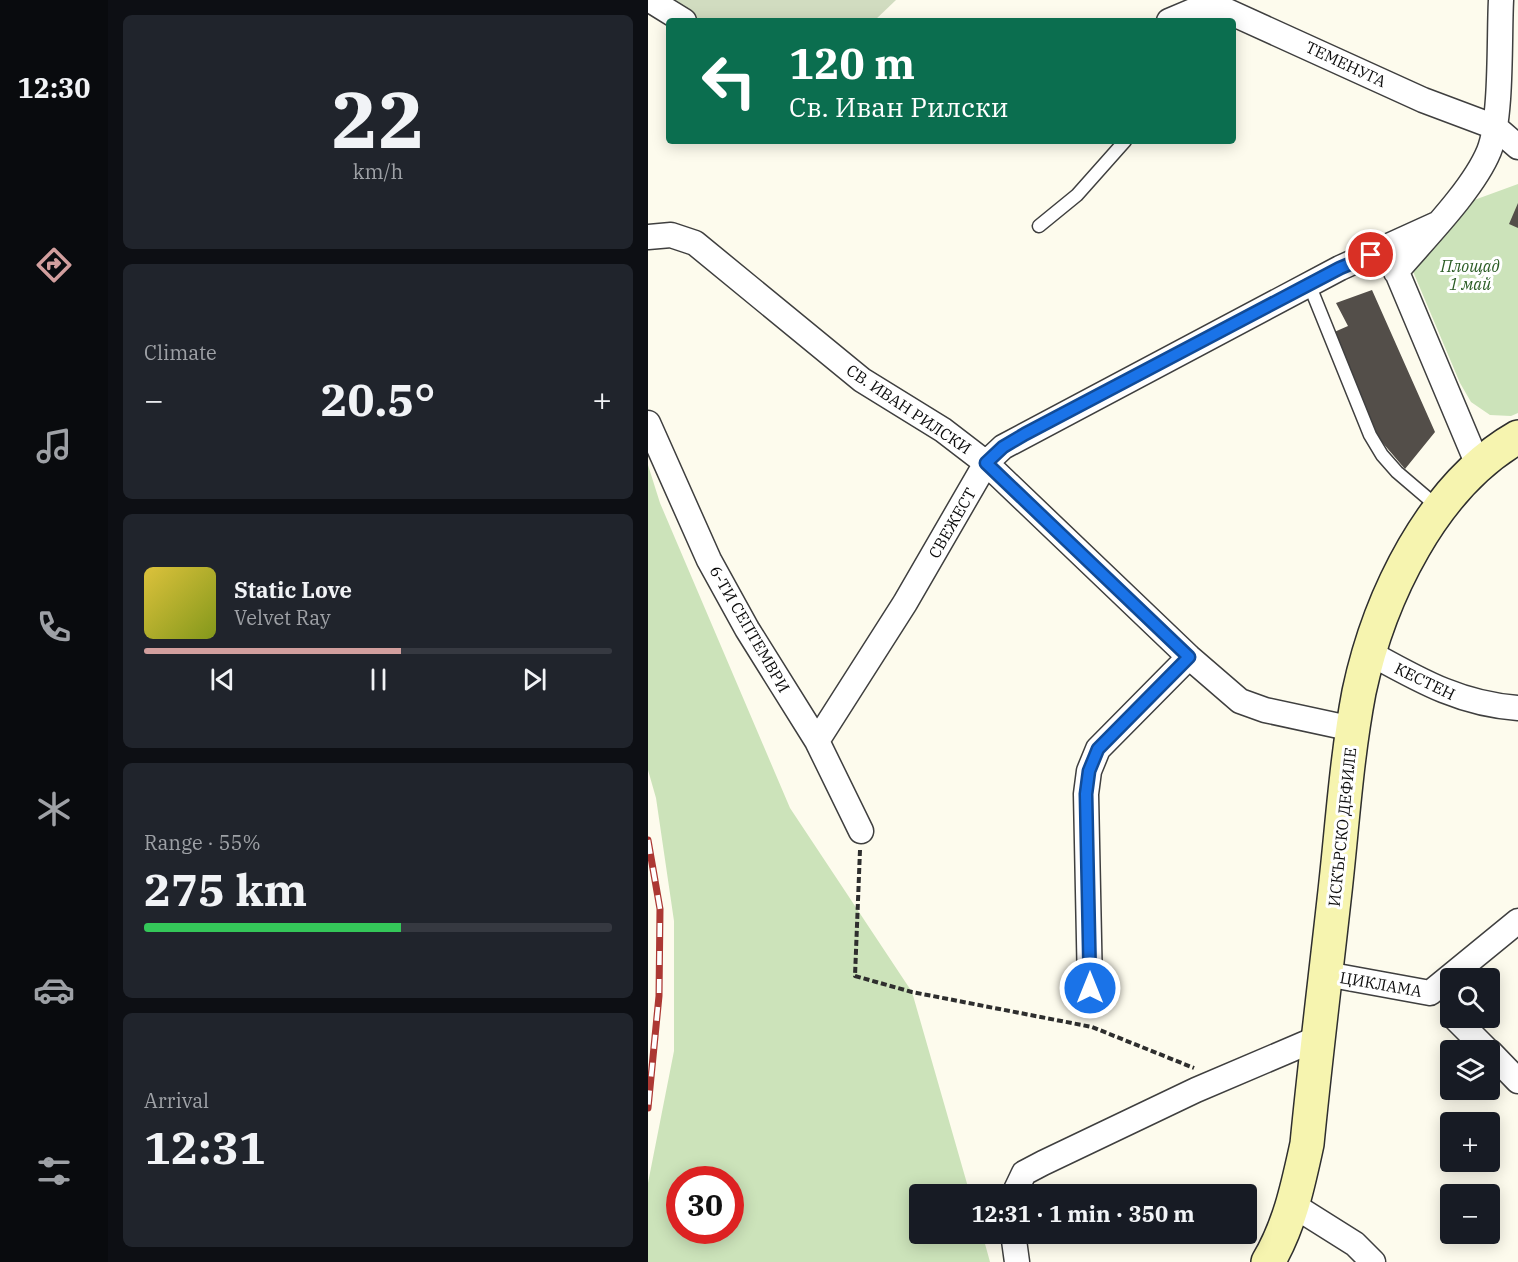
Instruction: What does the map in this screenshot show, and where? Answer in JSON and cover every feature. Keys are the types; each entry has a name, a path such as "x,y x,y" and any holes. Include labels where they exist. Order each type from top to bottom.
{"main road":[{"name":"ИСКЪРСКО ДЕФИЛЕ","path":"1268,1262 1280,1242 1293,1205 1306,1144 1353,729 1370,653 1401,574 1439,508 1478,465 1518,437"}],"street":[{"path":"650,0 679,18"},
{"path":"1396,272 1477,174 1489,151 1495,127 1501,0"},
{"name":"ТЕМЕНУГА","path":"1174,18 1197,5 1221,16"},
{"name":"ТЕМЕНУГА","path":"1236,22 1423,100 1495,127 1518,147"},
{"name":"СВЕЖЕСТ","path":"817,741 905,603 986,463 1003,447 1309,284 1437,224"},
{"name":"СВ. ИВАН РИЛСКИ","path":"648,237 671,235 695,243 862,380 943,430 986,463 1189,657 1240,701 1265,710 1353,729"},
{"path":"1386,248 1478,465"},
{"name":"6-ТИ СЕПТЕМВРИ","path":"648,423 709,560 747,629 817,741 861,831"},
{"name":"КЕСТЕН","path":"1370,653 1454,696 1494,706 1518,708"},
{"path":"1090,988 1086,794 1089,771 1098,749 1189,657"},
{"name":"ЦИКЛАМА","path":"1326,974 1430,993 1518,921"},
{"path":"1430,993 1440,1003"},
{"path":"1465,1028 1477,1040"},
{"path":"1019,1184 1024,1173 1223,1079 1318,1038"},
{"path":"1500,1063 1518,1081"},
{"path":"1293,1205 1354,1244 1373,1262"},
{"path":"1015,1244 1017,1262"}],"lane":[{"path":"1039,226 1077,195 1122,144"},
{"path":"1309,284 1370,435 1382,455 1439,508"}],"path":[{"path":"861,831 855,976 912,992 1092,1027 1223,1079"}],"green space":[{"path":"650,0 896,0 877,18 679,18"},
{"name":"Площад 1 май","path":"1518,184 1518,413 1511,416 1490,415 1471,402 1460,383 1412,269 1466,203"},
{"path":"648,465 660,503 790,808 912,992 967,1184 909,1184 909,1244 985,1244 990,1262 648,1262 648,1183 674,1051 674,921 656,798 648,770"}],"building":[{"path":"1518,203 1518,228 1509,224"},
{"path":"1372,290 1435,432 1405,469 1376,435 1332,333 1348,326 1336,303"}],"railway":[{"path":"648,840 660,909 659,996 648,1108"}],"route":[{"path":"1090,988 1086,794 1089,771 1098,749 1189,657 986,463 1003,447 1025,434 1340,268 1371,255"}]}
